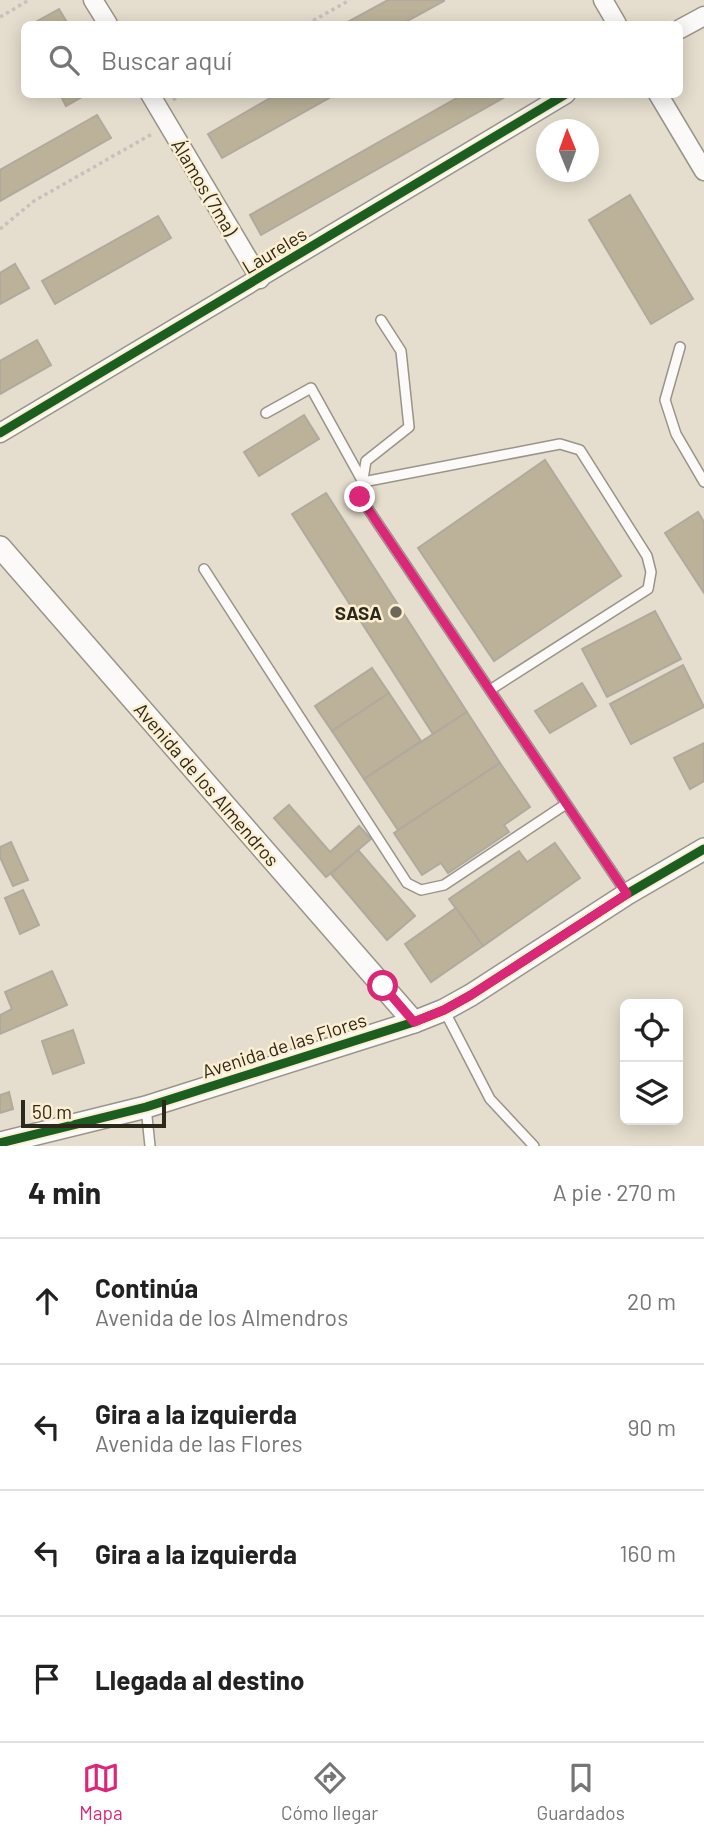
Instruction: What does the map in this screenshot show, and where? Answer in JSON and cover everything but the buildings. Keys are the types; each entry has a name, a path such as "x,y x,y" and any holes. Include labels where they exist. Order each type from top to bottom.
{"street":[{"path":"93,0 106,21"},
{"path":"603,0 615,21"},
{"path":"683,27 704,16"},
{"name":"Álamos (7ma)","path":"152,98 260,279"},
{"name":"Laureles","path":"0,433 559,98"},
{"path":"659,98 704,172"},
{"name":"Avenida de los Almendros","path":"0,547 414,1022"},
{"name":"Avenida de las Flores","path":"0,1143 146,1107 414,1022 444,1010 627,894 704,849"}],"lane":[{"path":"382,320 401,351 409,427 366,461 360,497 627,894"},
{"path":"680,347 665,400 676,434 704,482"},
{"path":"266,413 311,388 363,482"},
{"path":"363,482 560,444 580,450 647,556 651,572 648,589 490,690"},
{"path":"204,569 407,883 421,890 444,885 566,804"},
{"path":"444,1010 490,1099 534,1146"},
{"path":"146,1107 150,1146"}],"path":[{"path":"0,17 29,0"},
{"path":"312,21 350,0"},
{"path":"0,229 34,201 168,125"}],"cycle path":[{"path":"0,433 559,98"},
{"path":"0,1143 146,1107 414,1022 444,1010 627,894 704,849"}],"place":[{"name":"SASA","path":"396,612"}],"route":[{"path":"360,497 627,894 471,995 414,1022 383,986"}]}
